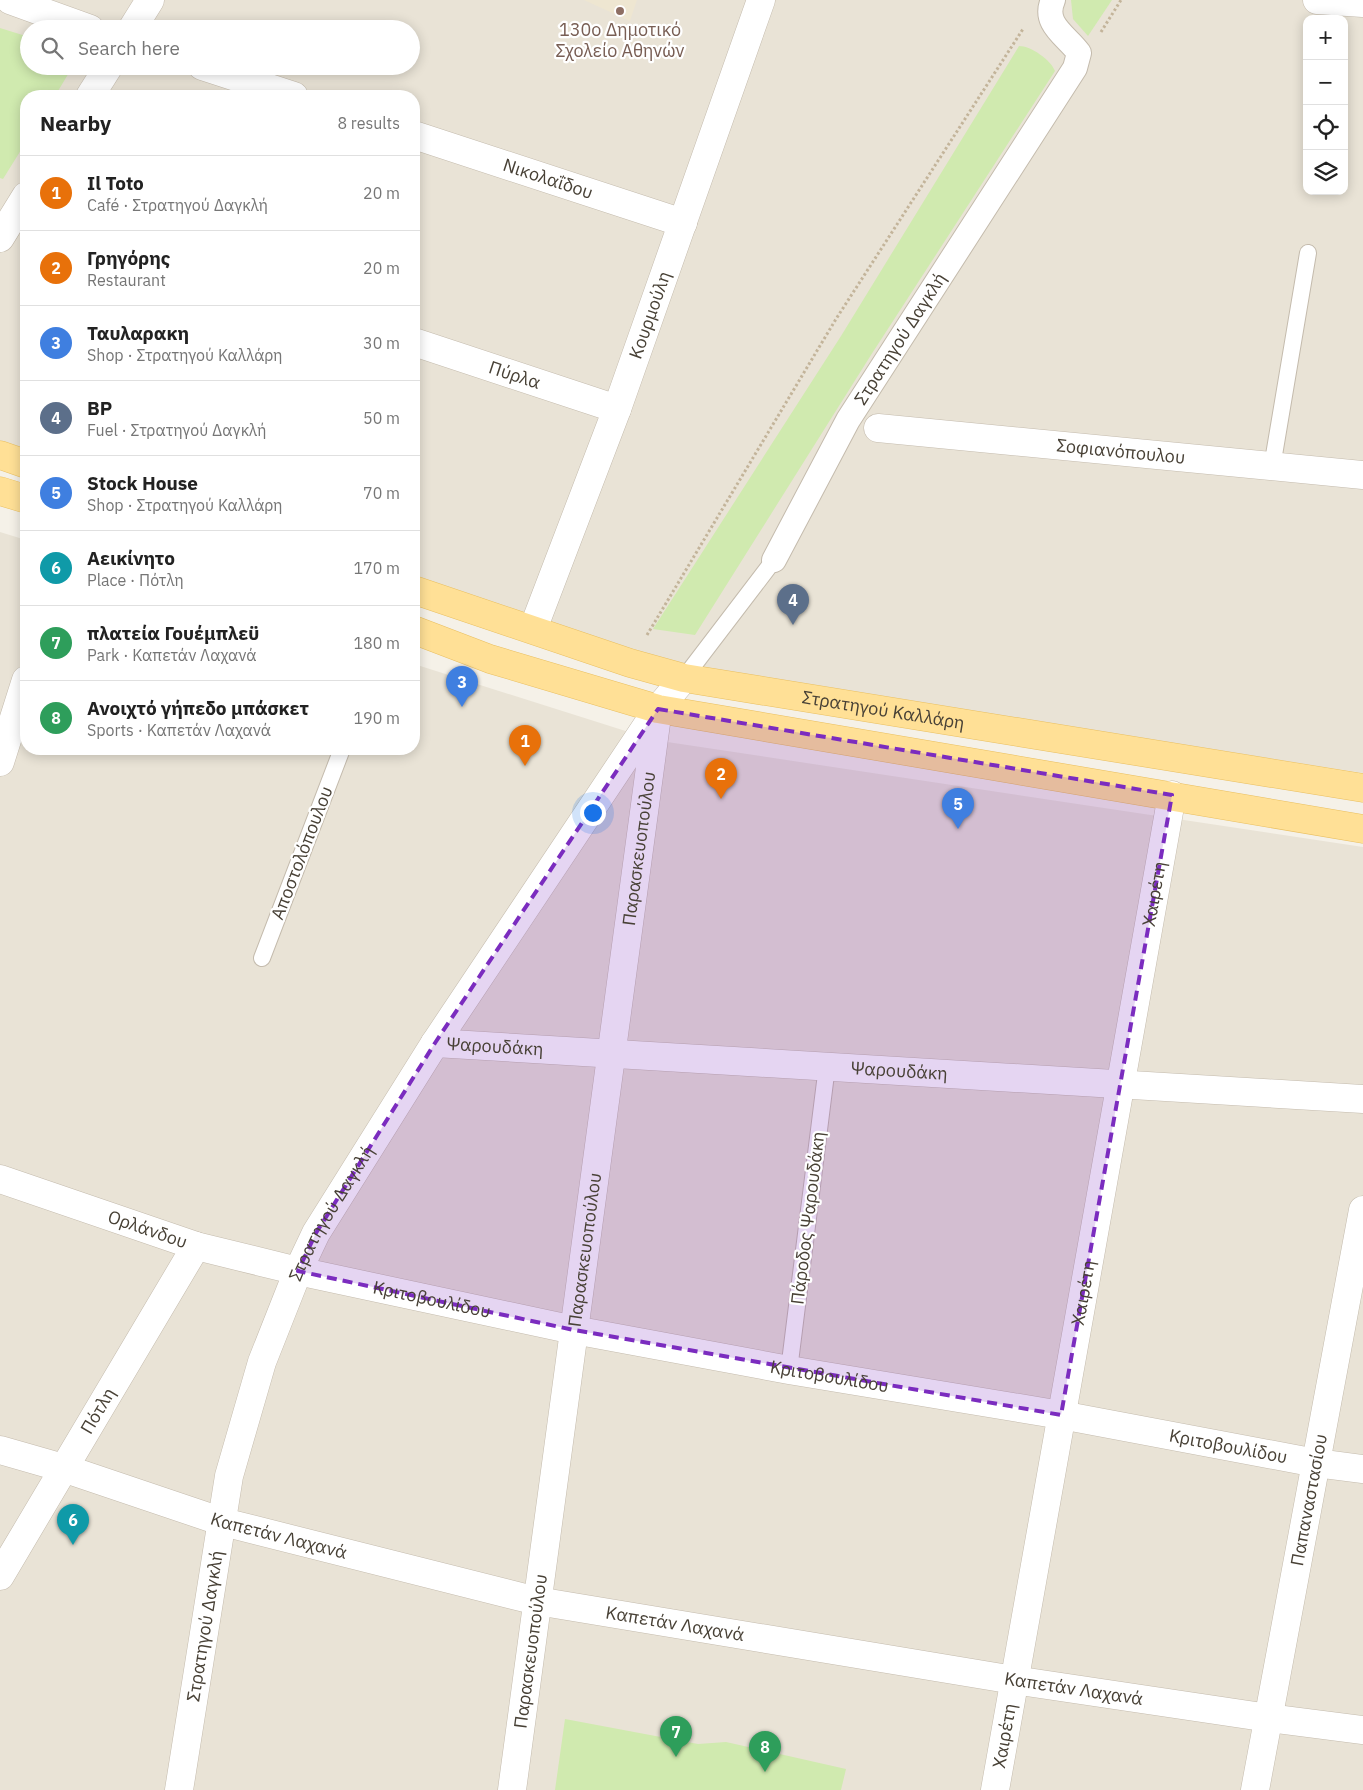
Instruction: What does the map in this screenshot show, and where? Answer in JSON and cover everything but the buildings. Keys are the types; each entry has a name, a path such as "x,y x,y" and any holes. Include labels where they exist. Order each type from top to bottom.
{"main road":[{"path":"0,455 20,462"},
{"path":"0,491 20,497"},
{"name":"Στρατηγού Καλλάρη","path":"420,592 630,663 684,678 1363,788"},
{"name":"Στρατηγού Καλλάρη","path":"420,632 490,659 658,710 1172,795 1363,829"}],"street":[{"path":"10,0 65,20"},
{"path":"138,20 150,0"},
{"name":"Κουρμούλη","path":"533,629 617,409 762,0"},
{"path":"1317,0 1363,3"},
{"path":"1051,3 1050,16 1054,27 1071,40 1079,53"},
{"name":"Στρατηγού Δαγκλή","path":"774,560 848,420 1075,68 1079,53"},
{"path":"94,90 103,75"},
{"path":"230,75 276,90"},
{"name":"Νικολαΐδου","path":"420,137 683,223"},
{"path":"0,238 18,205"},
{"name":"Πύρλα","path":"420,344 617,409"},
{"name":"Σοφιανόπουλου","path":"878,428 1363,476"},
{"name":"Στρατηγού Δαγκλή","path":"179,1790 229,1476 262,1362 298,1272 316,1233 435,1043 658,710 684,678"},
{"path":"0,762 20,699"},
{"name":"Παρασκευοπούλου","path":"512,1790 658,710"},
{"name":"Χαιρέτη","path":"995,1790 1119,1084 1172,795"},
{"name":"Ψαρουδάκη","path":"435,1043 1363,1099"},
{"name":"Ορλάνδου","path":"0,1179 196,1246 298,1272"},
{"name":"Παπαναστασίου","path":"1255,1790 1363,1210"},
{"name":"Πότλη","path":"0,1576 196,1246"},
{"name":"Κριτοβουλίδου","path":"298,1272 574,1330 789,1370 1061,1416 1316,1463 1363,1469"},
{"name":"Καπετάν Λαχανά","path":"0,1450 63,1468 222,1522 537,1601 1014,1680 1363,1730"}],"lane":[{"path":"1272,467 1308,253"},
{"name":"Στρατηγού Δαγκλή","path":"684,678 774,560"},
{"name":"Αποστολόπουλου","path":"262,958 340,755"},
{"name":"Πάροδος Ψαρουδάκη","path":"789,1370 827,1066"}],"path":[{"path":"1079,53 1097,39 1121,0"},
{"path":"630,663 836,319 1019,33 1051,3"}],"highlighted area":[{"path":"658,709 1172,795 1061,1415 574,1330 298,1271 316,1233 435,1043"}],"shaded area":[{"path":"0,0 1363,0 1363,773 758,679 662,662 420,583 420,90 20,90 20,452 0,446"},
{"name":"130ο Δημοτικό Σχολείο Αθηνών","path":"584,0 637,0 630,21"},
{"path":"0,532 20,538 20,755 420,755 420,666 654,740 1363,847 1363,1790 0,1790"}],"green space":[{"path":"1071,0 1112,0 1088,36 1073,19"},
{"path":"0,28 20,34 20,75 68,75 59,90 20,90 20,152 3,179 0,178"},
{"path":"1019,46 1029,48 1040,54 1055,71 871,355 695,635 653,629 841,336"},
{"path":"565,1719 698,1744 726,1742 846,1769 841,1790 555,1790"}],"place":[{"name":"130ο Δημοτικό Σχολείο Αθηνών","path":"620,11"},
{"name":"BP","path":"793,625"},
{"name":"Ταυλαρακη","path":"462,707"},
{"name":"Il Toto","path":"525,766"},
{"name":"Γρηγόρης","path":"721,799"},
{"name":"Stock House","path":"958,829"},
{"name":"Αεικίνητο","path":"73,1545"},
{"name":"πλατεία Γουέμπλεϋ","path":"676,1757"},
{"name":"Ανοιχτό γήπεδο μπάσκετ","path":"765,1772"}]}
